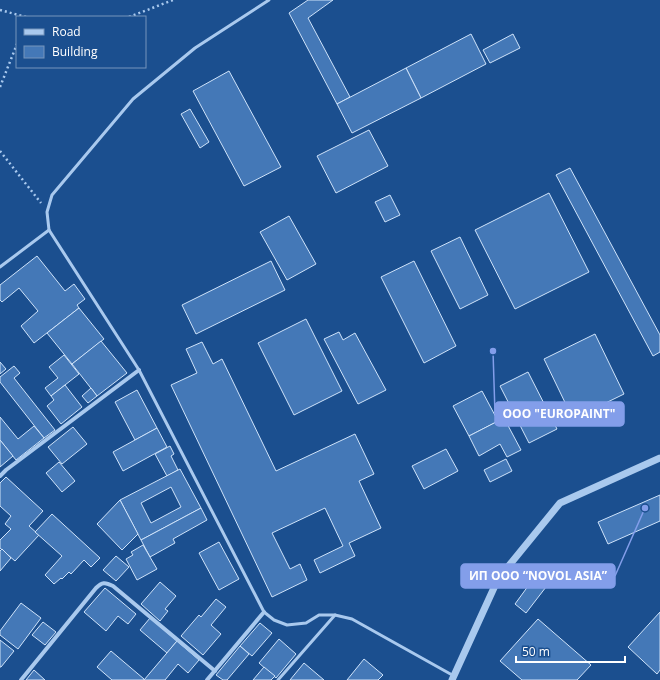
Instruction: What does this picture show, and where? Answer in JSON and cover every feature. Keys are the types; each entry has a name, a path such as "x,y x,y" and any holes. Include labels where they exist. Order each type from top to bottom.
{"street":[{"path":"0,476 140,370"},
{"path":"453,678 498,579 560,503 660,458"},
{"path":"21,680 96,588 100,584 107,583 113,586 215,671"},
{"path":"207,680 264,612"}],"lane":[{"path":"269,0 195,48 133,99 52,195 47,212 49,230 140,370 264,612 274,620 288,625 306,623 319,616 335,615 352,619 453,678"},
{"path":"0,267 49,230"},
{"path":"278,680 335,615"}],"path":[{"path":"132,16 174,0"},
{"path":"0,10 22,16"},
{"path":"0,87 16,47"},
{"path":"0,151 47,212"}],"building":[{"path":"308,0 333,0 308,18 350,97 337,104 289,13"},
{"path":"471,34 486,64 421,98 406,68"},
{"path":"513,34 520,48 490,63 483,50"},
{"path":"406,68 421,98 352,133 337,104"},
{"path":"229,71 281,167 244,186 193,91"},
{"path":"190,109 209,142 200,148 181,114"},
{"path":"369,130 388,166 336,193 317,156"},
{"path":"570,168 660,335 660,352 653,356 556,175"},
{"path":"549,193 589,272 515,309 475,230"},
{"path":"390,195 400,215 385,222 375,202"},
{"path":"289,216 316,264 287,280 260,232"},
{"path":"460,237 488,295 460,309 431,251"},
{"path":"37,256 65,291 74,284 85,299 77,305 79,308 34,343 21,326 38,311 19,288 2,302 0,300 0,285"},
{"path":"271,261 285,290 196,334 182,305"},
{"path":"414,261 456,346 424,363 381,277"},
{"path":"79,308 104,339 72,364 47,333"},
{"path":"306,319 342,391 294,415 258,343"},
{"path":"339,332 343,340 355,333 386,390 358,404 324,339"},
{"path":"595,334 624,394 573,419 544,359"},
{"path":"101,341 127,373 97,396 72,364"},
{"path":"202,342 213,364 222,359 276,471 355,434 374,474 359,481 381,528 349,543 355,556 320,573 314,560 343,546 325,508 272,533 290,569 300,564 307,580 272,597 171,385 197,373 186,349"},
{"path":"64,355 79,374 51,396 45,388 58,378 49,367"},
{"path":"0,362 6,369 0,374"},
{"path":"14,366 20,373 14,378 55,430 44,438 0,382 0,377"},
{"path":"528,372 557,429 529,443 500,386"},
{"path":"65,385 82,407 61,424 47,406 54,400 51,396"},
{"path":"91,388 97,396 88,403 82,396"},
{"path":"137,390 157,428 135,440 115,402"},
{"path":"482,391 498,421 469,436 453,406"},
{"path":"0,417 18,439 34,426 44,438 16,460 0,440"},
{"path":"504,418 521,450 507,457 500,444 479,456 469,436"},
{"path":"73,427 87,444 62,464 48,447"},
{"path":"157,428 167,447 123,471 113,452"},
{"path":"0,440 13,456 0,467"},
{"path":"170,446 174,454 171,456 178,470 167,476 155,454"},
{"path":"446,449 458,471 424,489 412,466"},
{"path":"506,459 512,471 490,482 484,470"},
{"path":"59,462 75,481 62,492 46,473"},
{"path":"180,469 201,508 141,540 120,500","holes":["171,487 181,507 151,523 141,503"]},
{"path":"6,477 43,511 29,526 39,535 15,561 0,548 0,540 11,529 5,524 11,516 0,506 0,483"},
{"path":"660,495 660,521 608,544 598,522"},
{"path":"120,500 138,534 122,550 97,524"},
{"path":"201,508 207,520 173,539 175,543 150,557 141,540"},
{"path":"52,514 100,558 91,567 84,560 71,574 69,572 54,584 45,575 62,556 35,532"},
{"path":"219,542 239,579 219,590 199,553"},
{"path":"143,545 157,569 137,580 126,559 133,555 131,552"},
{"path":"2,549 11,558 0,571 0,551"},
{"path":"116,556 129,567 116,581 103,570"},
{"path":"534,578 546,587 526,613 515,604"},
{"path":"160,582 176,596 165,609 168,611 160,621 141,604"},
{"path":"105,588 136,614 128,624 118,616 106,631 84,612"},
{"path":"216,599 226,607 211,625 221,634 203,655 181,636 199,615 201,617"},
{"path":"21,603 41,618 18,649 0,635 0,631"},
{"path":"660,612 660,670 657,674 628,647"},
{"path":"150,618 177,641 167,653 140,630"},
{"path":"538,619 591,665 577,680 522,680 500,661"},
{"path":"43,622 56,632 45,645 32,635"},
{"path":"260,623 272,633 252,656 240,646"},
{"path":"279,639 296,654 276,678 259,663"},
{"path":"0,640 14,651 1,667 0,667"},
{"path":"177,641 199,660 188,673 178,664 165,680 144,680"},
{"path":"240,646 249,654 227,680 223,680 216,675"},
{"path":"111,651 144,680 112,680 97,667"},
{"path":"364,659 383,675 378,680 347,680"},
{"path":"304,663 324,680 290,680"},
{"path":"264,667 275,676 271,680 253,680"},
{"path":"34,670 45,680 26,680"}],"place":[{"name":"OOO \"EUROPAINT\"","path":"493,351"},
{"name":"ИП ООО “NOVOL ASIA”","path":"645,508"}]}
